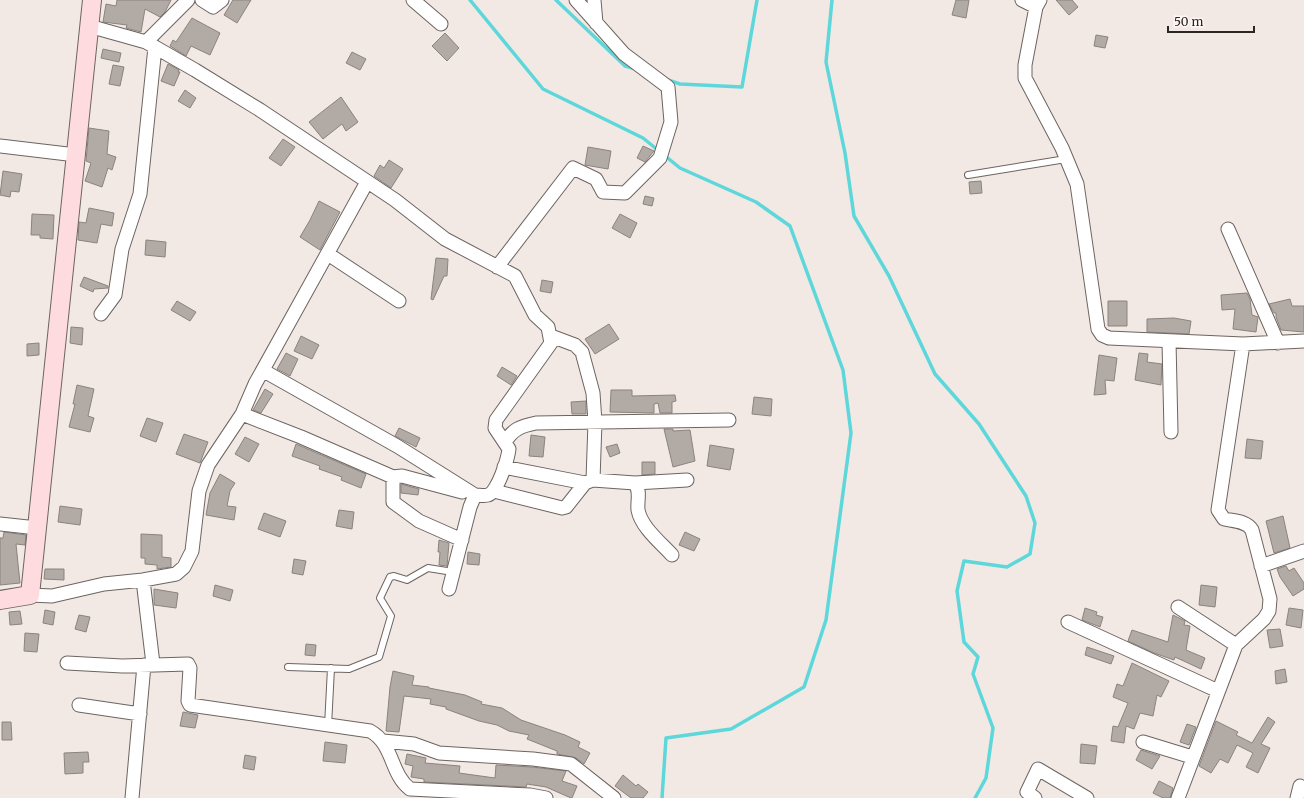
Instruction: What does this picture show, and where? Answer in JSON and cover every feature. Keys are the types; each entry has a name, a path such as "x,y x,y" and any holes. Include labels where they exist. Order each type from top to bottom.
{"street":[{"path":"30,594 92,0"},
{"path":"101,314 115,295 122,249 140,194 151,45 188,0"},
{"path":"202,0 213,7 222,0"},
{"path":"413,0 441,24"},
{"path":"497,267 573,168 596,179 603,192 625,192 660,158 671,122 668,87 624,54 576,0"},
{"path":"594,0 596,23"},
{"path":"1022,0 1038,4 1025,65 1025,78 1077,184 1098,329 1102,336 1109,338 1243,344 1304,341"},
{"path":"89,26 151,45 260,110 395,200 445,239 515,276 535,315 548,326 551,336 552,343 496,420 495,428 509,449 504,467 494,491 489,495 475,495 402,476 393,477 301,437 242,414"},
{"path":"0,146 76,155"},
{"path":"0,600 30,594 52,596 104,584 143,580 176,574 184,567 192,551 198,492 208,465 242,414 256,384 367,182"},
{"path":"1228,229 1278,343"},
{"path":"328,254 399,300"},
{"path":"494,491 562,508 566,507 589,482 595,422 593,393 582,352 575,345 551,336"},
{"path":"1169,341 1171,432"},
{"path":"1178,798 1192,757 1236,645 1264,619 1269,611 1270,599 1249,525 1224,519 1218,510 1243,344"},
{"path":"264,371 397,446 475,495"},
{"path":"505,442 510,433 520,426 536,423 729,420"},
{"path":"504,467 589,482 635,483 686,480"},
{"path":"393,477 393,502 419,521 462,540"},
{"path":"635,483 639,488 638,511 645,525 672,555"},
{"path":"449,588 470,507 475,495"},
{"path":"0,524 37,528"},
{"path":"1261,566 1304,551"},
{"path":"132,798 140,714 149,664 143,580"},
{"path":"1178,607 1236,645"},
{"path":"1068,622 1218,691"},
{"path":"67,663 122,666 188,664 190,668 188,701 190,705 370,732 383,741 414,744 439,753 533,759 571,764 614,798"},
{"path":"79,705 140,714"},
{"path":"383,741 402,783 410,789 530,795 546,798"},
{"path":"1143,742 1192,757"},
{"path":"1035,798 1027,792 1038,769 1086,798"}],"lane":[{"path":"968,175 1066,159"},
{"path":"288,667 349,669 379,657 391,616 380,598 390,577 394,576 407,580 428,568 453,572"},
{"path":"328,726 331,668"}],"building":[{"path":"117,0 171,0 165,12 160,17 145,9 141,32 126,28 127,25 103,22 106,4 116,6"},
{"path":"233,0 251,0 237,23 224,15"},
{"path":"956,0 969,0 966,18 952,15"},
{"path":"1056,0 1072,0 1078,7 1069,15"},
{"path":"192,18 220,33 210,55 191,46 186,56 170,46 173,40 176,42"},
{"path":"445,33 459,48 447,61 432,46"},
{"path":"1096,35 1108,37 1105,48 1094,46"},
{"path":"103,49 121,53 119,62 101,58"},
{"path":"352,52 366,59 360,70 346,63"},
{"path":"168,64 180,72 174,86 161,81"},
{"path":"113,65 124,67 120,86 109,84"},
{"path":"185,90 196,98 190,108 178,101"},
{"path":"341,97 358,122 346,131 342,124 323,139 309,122"},
{"path":"89,128 109,131 107,154 116,157 112,170 108,168 102,187 85,181 91,163 86,161"},
{"path":"283,139 295,147 281,166 269,158"},
{"path":"643,146 654,151 645,162 637,158"},
{"path":"588,147 611,151 608,169 585,165"},
{"path":"389,160 403,169 391,188 374,176 380,165 384,168"},
{"path":"3,171 22,174 19,192 11,191 10,197 0,195"},
{"path":"981,181 982,193 970,194 969,182"},
{"path":"645,196 654,198 652,206 643,204"},
{"path":"319,201 340,212 320,250 300,237"},
{"path":"89,208 114,213 112,226 101,224 97,243 78,240 79,222 86,223"},
{"path":"32,214 54,215 53,239 40,238 40,235 31,235"},
{"path":"620,214 637,223 630,238 612,228"},
{"path":"146,240 166,242 165,257 145,255"},
{"path":"436,258 448,259 447,276 444,276 433,300 431,299"},
{"path":"84,277 108,286 108,288 94,289 93,292 80,286"},
{"path":"542,280 553,282 551,293 540,291"},
{"path":"1247,293 1250,299 1252,315 1258,317 1256,332 1233,329 1235,309 1222,310 1221,295"},
{"path":"1290,299 1292,306 1304,306 1304,332 1281,330 1276,313 1274,313 1269,304"},
{"path":"177,301 196,312 190,321 171,310"},
{"path":"1108,301 1127,301 1127,326 1108,326"},
{"path":"1174,318 1191,321 1189,334 1147,332 1147,319"},
{"path":"609,324 619,339 595,354 585,339"},
{"path":"71,327 83,328 82,345 70,343"},
{"path":"301,336 319,345 312,359 294,351"},
{"path":"39,343 39,355 27,356 27,344"},
{"path":"286,353 298,359 290,376 277,369"},
{"path":"1139,353 1148,354 1147,362 1162,364 1161,385 1135,380"},
{"path":"1099,355 1117,358 1114,381 1105,380 1106,394 1094,395"},
{"path":"502,367 517,376 511,385 497,376"},
{"path":"77,385 94,389 88,416 94,418 90,432 69,427 75,404 73,404"},
{"path":"265,389 273,394 261,413 253,410"},
{"path":"611,390 632,390 632,396 675,395 676,401 672,402 672,413 660,413 658,403 654,404 654,413 610,412"},
{"path":"754,397 772,399 771,416 752,414"},
{"path":"586,401 586,414 572,414 571,402"},
{"path":"147,418 163,423 156,442 140,436"},
{"path":"399,428 420,438 416,447 395,436"},
{"path":"664,429 673,429 673,431 690,430 695,461 673,467"},
{"path":"184,434 208,442 200,463 176,454"},
{"path":"531,435 545,437 543,457 529,456"},
{"path":"245,437 259,444 249,462 235,454"},
{"path":"1247,439 1263,441 1261,459 1245,458"},
{"path":"296,444 366,474 361,488 341,480 342,477 319,469 320,466 292,456"},
{"path":"617,444 620,453 610,457 606,447"},
{"path":"710,445 734,449 730,470 707,466"},
{"path":"642,462 655,462 655,474 642,475"},
{"path":"220,474 235,483 230,491 227,506 236,507 234,520 206,515 210,493"},
{"path":"401,484 419,489 418,495 401,493"},
{"path":"60,506 82,509 80,525 58,522"},
{"path":"339,510 354,512 352,529 336,526"},
{"path":"264,513 286,521 280,537 258,529"},
{"path":"1283,516 1290,548 1274,553 1266,521"},
{"path":"4,532 26,535 25,545 16,544 20,583 0,585 0,538 3,538"},
{"path":"685,532 700,539 694,551 679,545"},
{"path":"141,534 162,535 162,557 171,558 171,567 157,569 157,565 145,564 145,558 141,558"},
{"path":"439,540 449,543 447,566 439,565"},
{"path":"468,552 480,554 479,565 467,564"},
{"path":"294,559 306,561 303,575 292,573"},
{"path":"1286,566 1289,571 1294,568 1304,583 1304,589 1293,596 1280,577 1277,569"},
{"path":"45,569 64,569 64,580 44,579"},
{"path":"215,585 233,590 230,601 213,596"},
{"path":"1201,585 1217,587 1215,607 1199,605"},
{"path":"154,589 178,593 176,608 154,605"},
{"path":"1085,608 1097,612 1096,615 1103,617 1100,627 1082,620"},
{"path":"1289,608 1303,610 1301,628 1286,625"},
{"path":"45,610 55,612 53,625 43,623"},
{"path":"20,611 22,624 10,625 9,612"},
{"path":"79,615 90,617 86,632 75,629"},
{"path":"1173,615 1185,621 1184,625 1190,626 1186,650 1205,658 1201,669 1175,657 1174,660 1154,653 1128,641 1132,630 1168,642"},
{"path":"1280,629 1283,646 1270,648 1267,630"},
{"path":"25,633 39,634 37,652 24,651"},
{"path":"306,644 316,645 315,656 305,655"},
{"path":"1087,647 1114,656 1111,664 1085,655"},
{"path":"1132,663 1169,681 1161,697 1157,695 1153,716 1140,713 1134,729 1126,726 1124,743 1111,741 1113,726 1118,727 1128,703 1113,697 1117,684 1123,686"},
{"path":"1285,669 1287,682 1276,684 1275,671"},
{"path":"393,671 414,676 412,685 465,695 482,702 481,704 502,708 521,720 565,735 580,742 578,747 590,753 584,764 576,758 557,754 557,751 527,739 529,735 509,731 497,725 479,721 446,709 446,707 430,704 431,699 404,696 399,732 386,731"},
{"path":"183,712 198,715 195,728 180,726"},
{"path":"1268,717 1275,722 1261,744 1270,748 1258,773 1246,767 1253,753 1237,745 1228,763 1220,759 1211,773 1199,766 1216,721 1238,732 1236,735 1252,743"},
{"path":"2,722 11,722 12,740 2,740"},
{"path":"1187,724 1196,727 1189,745 1180,742"},
{"path":"325,742 347,745 345,763 323,761"},
{"path":"1081,744 1097,746 1095,764 1080,763"},
{"path":"1141,750 1160,756 1152,769 1136,760"},
{"path":"88,752 89,762 83,762 83,773 65,774 64,753"},
{"path":"407,754 426,758 425,763 460,766 459,773 495,778 496,765 566,771 562,781 577,786 571,798 546,787 527,784 526,787 424,782 424,779 411,777 413,766 405,764"},
{"path":"245,755 256,757 254,770 243,768"},
{"path":"623,775 636,786 638,784 648,792 643,798 631,798 615,786"},
{"path":"1159,781 1173,788 1170,798 1163,798 1153,793"}],"waterway":[{"path":"470,0 543,89 643,138 659,151"},
{"path":"556,0 625,66 636,69"},
{"path":"668,80 680,84 742,87 757,0"},
{"path":"832,0 826,62 845,153 854,216 889,276 935,374 979,424 1026,496 1035,523 1030,554 1007,567 964,561 957,591 964,642 978,657 973,674 993,728 986,778 975,798"},
{"path":"662,798 666,738 731,729 804,687 826,620 851,433 843,370 790,226 756,202 680,168 664,155"}]}
